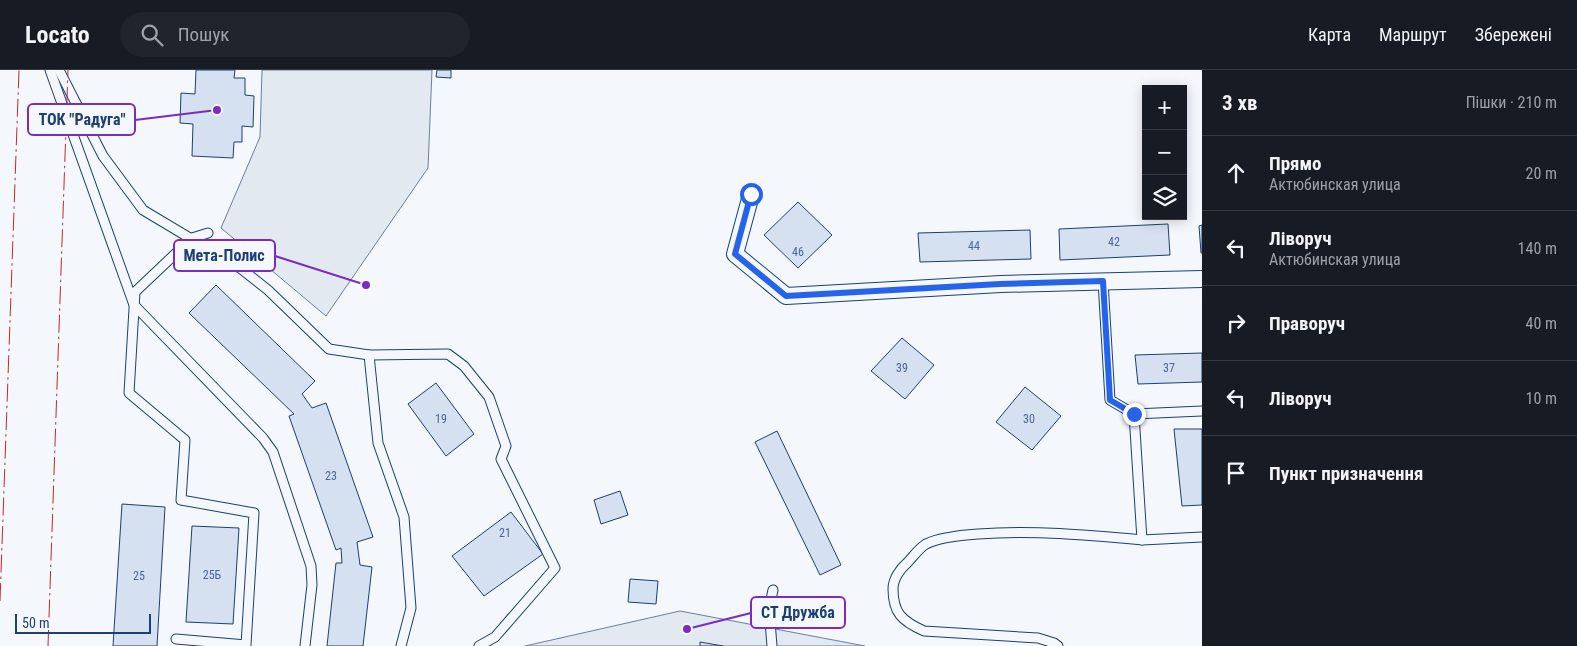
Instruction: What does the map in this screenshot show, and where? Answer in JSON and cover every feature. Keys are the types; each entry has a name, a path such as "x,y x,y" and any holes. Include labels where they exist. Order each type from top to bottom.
{"street":[{"path":"751,194 735,254 786,296 1000,284 1202,279"}],"lane":[{"path":"50,70 134,305 263,438 273,452 311,566 312,585 305,646"},
{"path":"59,70 104,156 143,210 240,268 268,290 329,349 369,355 448,354 464,366 489,396 506,446 501,459 555,568 496,642 479,646"},
{"path":"176,639 246,646 254,513 181,500 185,440 129,393 135,292 192,238 208,233"},
{"path":"1103,281 1110,400 1134,414 1202,411"},
{"path":"369,355 378,443 404,517 411,608 401,646"},
{"path":"1134,414 1142,540"},
{"path":"1058,646 1038,638 924,631 900,616 893,603 893,583 903,567 926,544 955,536 998,533 1056,533 1142,540 1202,537"},
{"path":"772,646 769,609 773,590"}],"shaded area":[{"path":"262,70 432,70 428,168 326,316 221,228 260,137"},
{"path":"680,611 865,646 525,646"}],"building":[{"path":"196,70 235,70 234,78 245,78 245,95 254,96 253,127 242,126 242,142 234,142 233,158 192,156 193,124 180,123 181,93 195,94"},
{"path":"437,70 451,70 451,78 436,77"},
{"path":"798,202 832,235 798,268 764,235"},
{"path":"1168,224 1170,255 1060,260 1059,229"},
{"path":"1202,225 1202,253 1201,253 1199,226"},
{"path":"1030,230 1031,259 920,262 918,233"},
{"path":"216,285 315,381 302,394 312,408 326,403 373,537 357,542 360,565 372,567 363,646 327,646 336,563 342,563 341,548 336,550 289,416 294,414 189,313"},
{"path":"902,338 934,365 905,399 871,371"},
{"path":"1202,353 1202,382 1138,384 1135,355"},
{"path":"436,383 474,434 446,456 408,404"},
{"path":"1025,387 1061,416 1032,450 996,422"},
{"path":"1174,429 1202,429 1202,505 1182,506"},
{"path":"777,431 841,565 820,575 755,442"},
{"path":"620,491 628,515 601,524 594,500"},
{"path":"122,504 165,507 157,646 113,646"},
{"path":"511,512 543,554 484,596 452,556"},
{"path":"192,526 239,528 233,624 186,622"},
{"path":"630,579 658,581 656,604 628,602"},
{"path":"700,642 723,646 700,646"}],"power":[{"path":"0,601 19,70"},
{"path":"48,646 68,70"}],"place":[{"name":"ТОК \"Радуга\"","path":"217,110"},
{"name":"Мета-Полис","path":"366,285"},
{"name":"СТ Дружба","path":"687,629"}],"route":[{"path":"751,194 735,254 786,296 1000,284 1103,281 1110,400 1134,414"}]}
